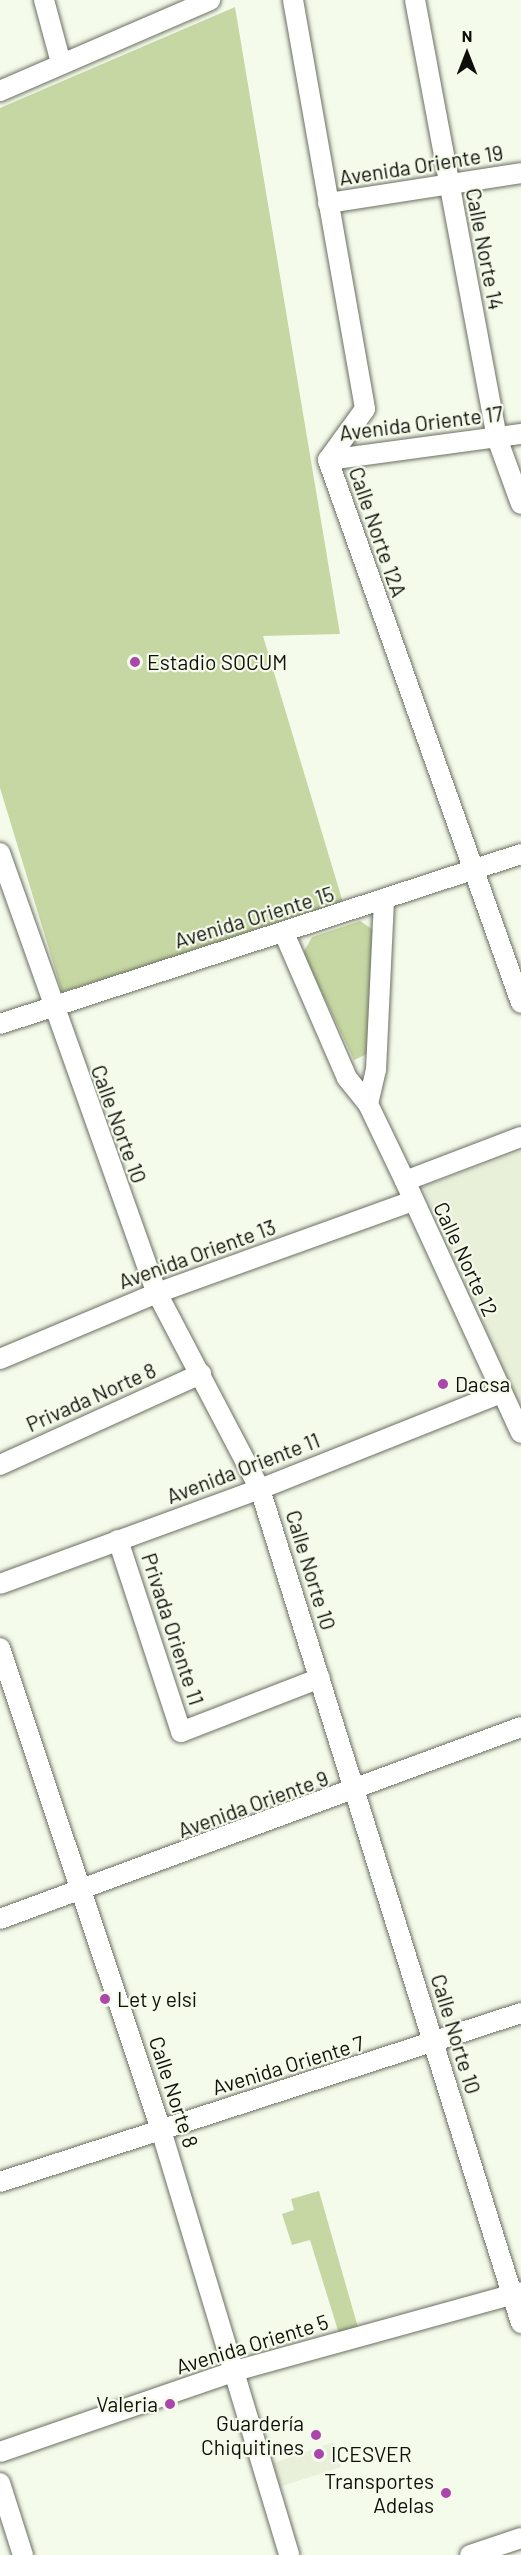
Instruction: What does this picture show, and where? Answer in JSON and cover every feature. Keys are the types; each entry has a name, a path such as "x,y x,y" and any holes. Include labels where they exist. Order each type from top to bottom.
{"street":[{"path":"44,0 61,63"},
{"path":"0,91 210,0"},
{"name":"Calle Norte 12A","path":"294,0 365,409 328,460 471,872 521,1003"},
{"name":"Calle Norte 14","path":"415,0 497,438 521,504"},
{"name":"Avenida Oriente 19","path":"328,203 521,173"},
{"name":"Avenida Oriente 17","path":"328,460 521,435"},
{"name":"Calle Norte 10","path":"0,854 51,1007 157,1293 260,1489 357,1792 434,2044 517,2293 521,2323"},
{"name":"Avenida Oriente 15","path":"0,1024 384,902 521,854"},
{"path":"368,1104 376,1070 384,902"},
{"name":"Calle Norte 12","path":"284,933 347,1078 368,1104 521,1433"},
{"path":"347,1078 376,1070"},
{"path":"405,1181 521,1137"},
{"name":"Avenida Oriente 13","path":"0,1359 157,1293 413,1201"},
{"name":"Privada Norte 8","path":"0,1465 201,1374"},
{"name":"Avenida Oriente 11","path":"0,1584 260,1489 501,1393"},
{"name":"Privada Oriente 11","path":"118,1540 181,1732 320,1678"},
{"name":"Calle Norte 8","path":"0,1648 161,2130 289,2555"},
{"name":"Avenida Oriente 9","path":"0,1919 357,1792 521,1728"},
{"name":"Avenida Oriente 7","path":"0,2182 434,2044 521,2013"},
{"name":"Avenida Oriente 5","path":"0,2452 235,2371 517,2293"},
{"path":"0,2483 23,2555"},
{"path":"470,2555 521,2538"}],"shaded area":[{"path":"521,1151 521,1409 423,1187"},
{"name":"ICESVER","path":"334,2442 341,2467 273,2489 265,2466"}],"green space":[{"path":"235,7 340,634 263,636 344,906 62,992 0,788 0,108"},
{"path":"360,921 375,931 367,1054 354,1060 303,953 312,937"},
{"path":"319,2191 359,2331 340,2337 310,2240 292,2245 282,2214 294,2210 291,2199"}],"place":[{"name":"Estadio SOCUM","path":"135,662"},
{"name":"Dacsa","path":"443,1384"},
{"name":"Let y elsi","path":"105,1999"},
{"name":"Valeria","path":"170,2404"},
{"name":"Guardería Chiquitines","path":"316,2435"},
{"name":"ICESVER","path":"319,2454"},
{"name":"Transportes Adelas","path":"446,2493"}]}
